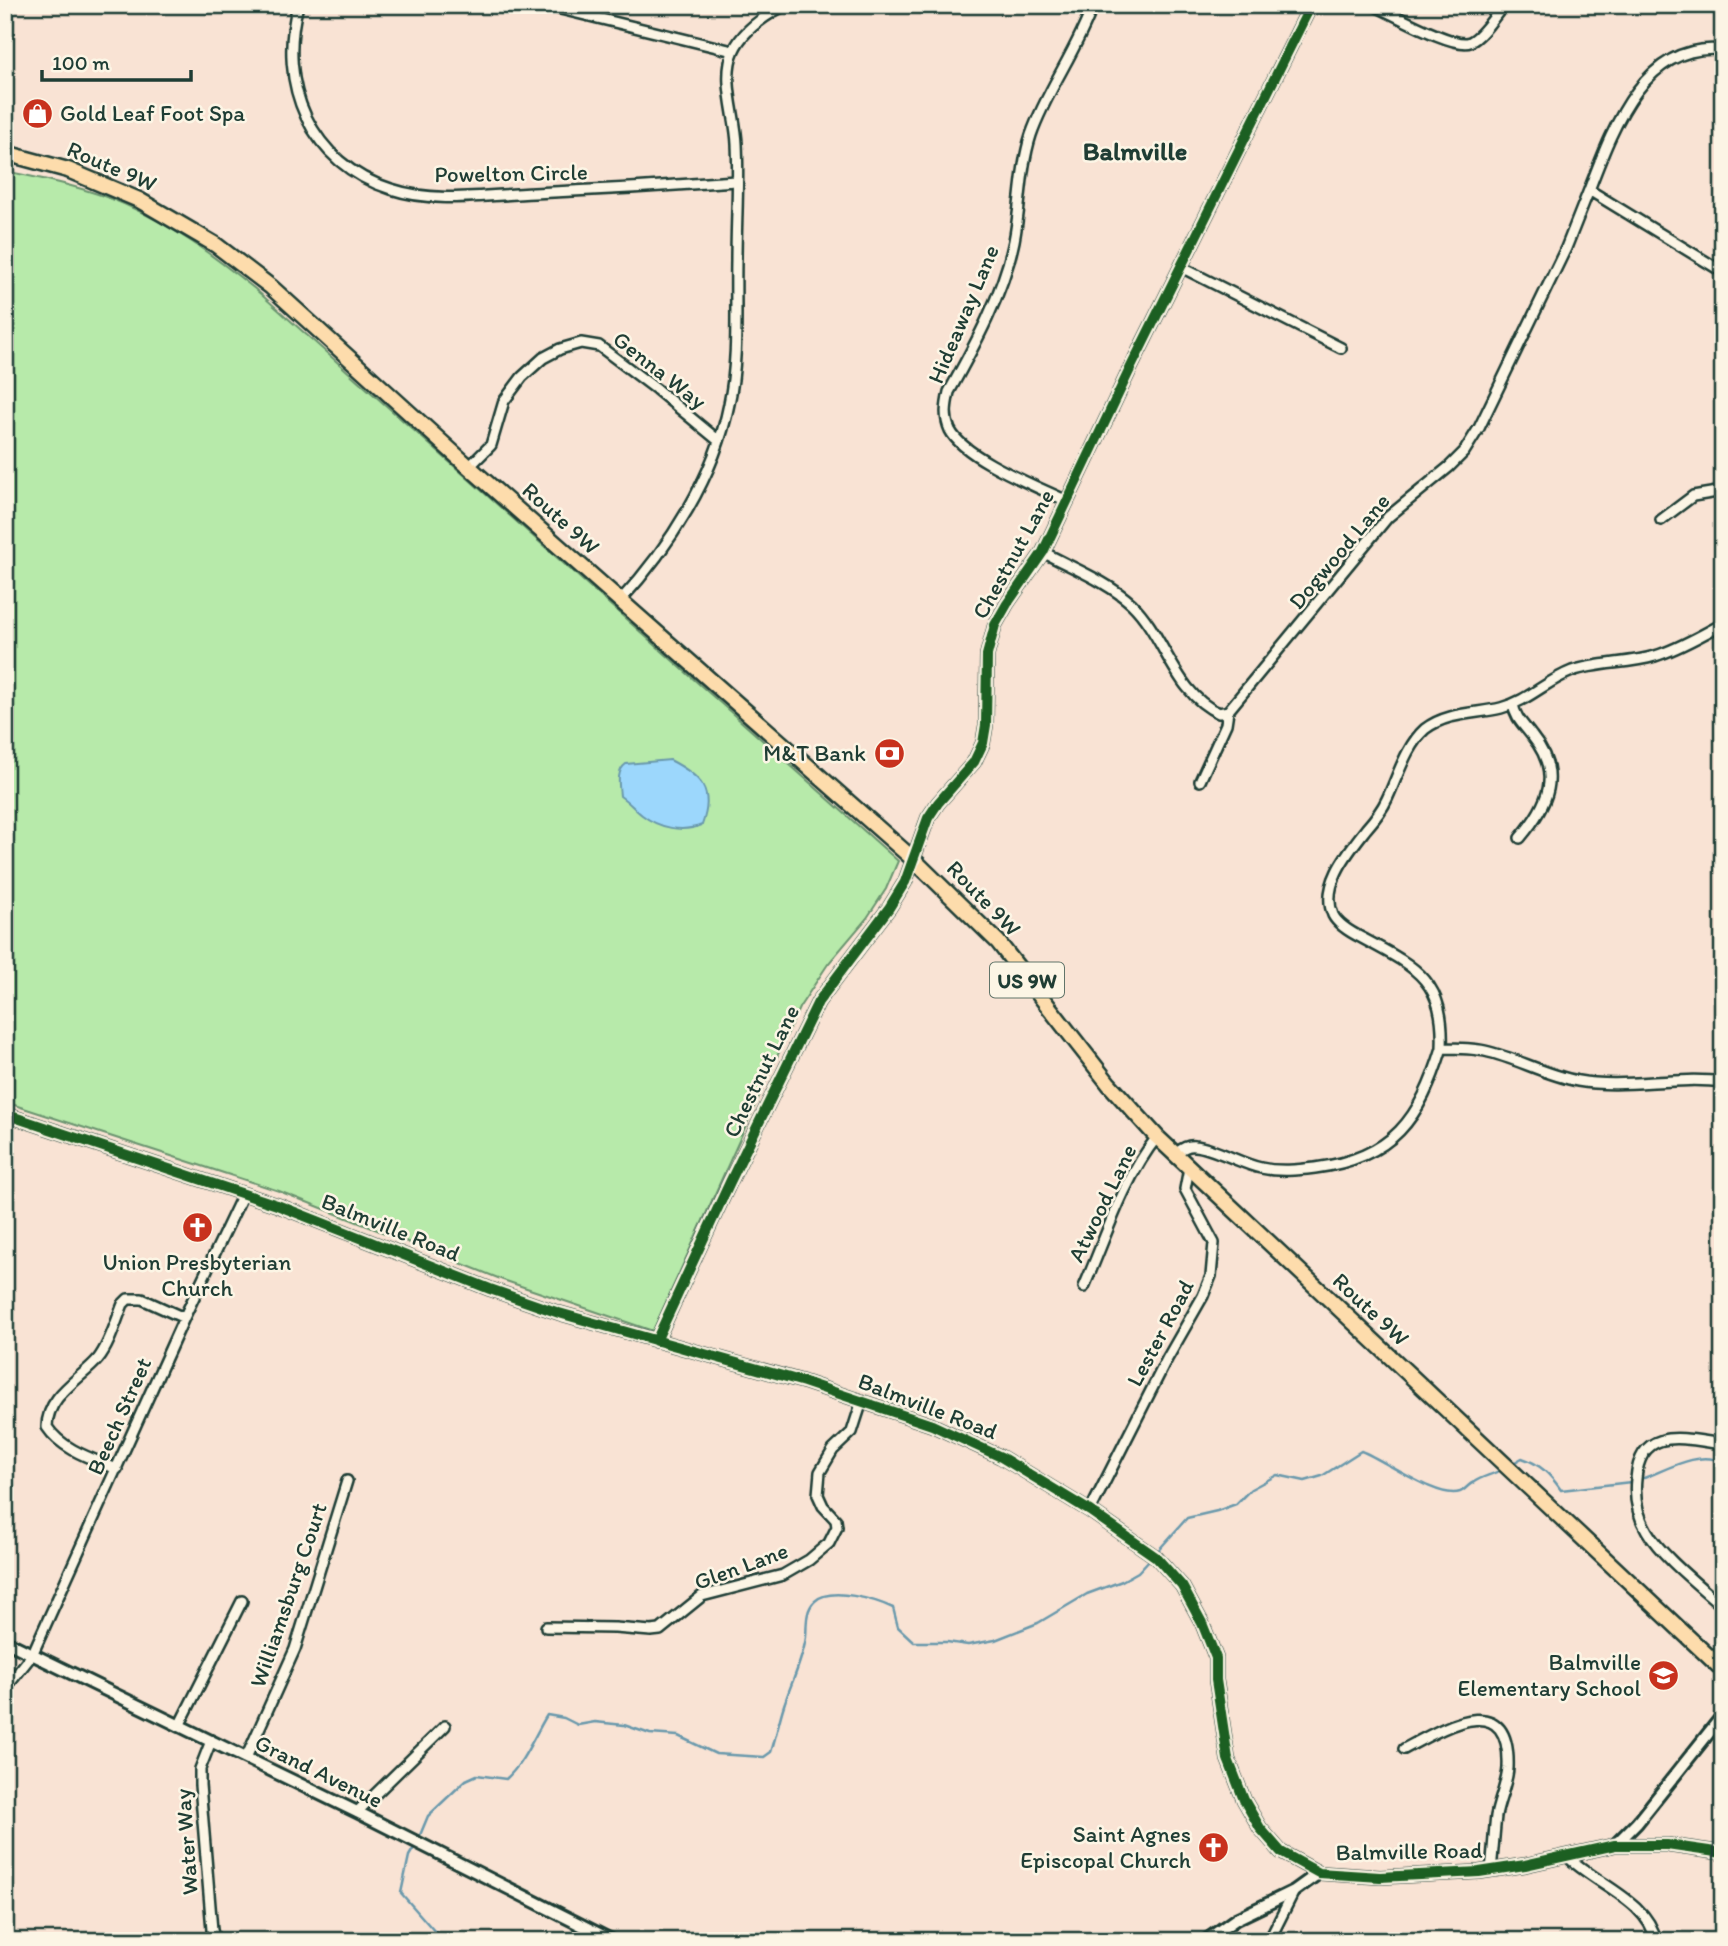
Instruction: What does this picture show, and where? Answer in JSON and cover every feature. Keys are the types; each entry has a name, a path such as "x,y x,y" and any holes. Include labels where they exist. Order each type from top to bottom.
{"highway":[{"name":"Route 9W","path":"5,153 80,174 131,196 172,218 237,260 321,332 469,467 913,859 998,942 1109,1084 1157,1137 1723,1670"}],"street":[{"name":"Powelton Circle","path":"298,5 292,63 301,109 318,138 343,165 383,186 407,193 451,197 736,181"},
{"path":"544,5 733,51"},
{"path":"620,601 647,571 675,530 719,441 729,405 734,364 737,146 729,86 733,51 761,19 785,5"},
{"name":"Hideaway Lane","path":"1067,501 962,446 950,429 946,406 949,392 989,314 1010,258 1024,161 1031,137 1053,85 1077,44 1093,5"},
{"name":"Chestnut Lane","path":"656,1341 818,1002 889,908 905,882 928,818 974,762 986,725 987,655 990,639 1007,604 1042,552 1311,5"},
{"path":"1373,5 1443,39 1461,44 1475,39 1504,5"},
{"name":"Dogwood Lane","path":"1228,711 1388,517 1464,452 1479,428 1555,272 1621,115 1636,91 1669,60 1692,50 1723,50"},
{"path":"1589,190 1723,272"},
{"path":"1181,267 1341,348"},
{"name":"Genna Way","path":"469,467 491,445 504,401 522,377 542,358 581,343 600,346 719,441"},
{"path":"1661,520 1693,496 1723,491"},
{"path":"1042,552 1113,590 1132,605 1197,699 1219,713 1228,711 1226,724 1200,781"},
{"path":"1176,1153 1184,1147 1194,1145 1264,1169 1286,1170 1327,1166 1362,1157 1392,1139 1412,1115 1430,1083 1442,1048 1440,1007 1424,978 1405,962 1342,926 1334,916 1331,892 1340,866 1387,801 1408,753 1419,736 1442,719 1513,704 1526,699 1564,674 1594,664 1654,656 1723,624"},
{"path":"1513,704 1520,723 1533,737 1549,769 1548,791 1541,811 1520,838"},
{"path":"1442,1048 1488,1052 1540,1072 1578,1081 1606,1083 1694,1079 1723,1082"},
{"name":"Balmville Road","path":"5,1114 322,1222 490,1289 656,1341 804,1382 932,1426 978,1445 1090,1511 1152,1554 1175,1578 1191,1601 1213,1647 1228,1759 1244,1800 1260,1828 1277,1848 1297,1863 1319,1873 1380,1877 1491,1870 1615,1845 1667,1845 1723,1853"},
{"name":"Atwood Lane","path":"1084,1287 1131,1178 1157,1137"},
{"name":"Lester Road","path":"1090,1511 1211,1276 1214,1242 1185,1189 1189,1168"},
{"name":"Beech Street","path":"5,1689 32,1655 243,1194"},
{"path":"117,1469 53,1436 47,1427 53,1407 61,1394 97,1360 128,1299 142,1299 184,1318"},
{"name":"Glen Lane","path":"546,1627 660,1630 702,1597 783,1575 809,1560 829,1543 837,1527 836,1520 823,1506 818,1495 820,1472 833,1450 852,1432 862,1401"},
{"path":"1723,1444 1671,1438 1658,1441 1647,1448 1639,1459 1635,1491 1646,1531 1658,1547 1723,1608"},
{"name":"Williamsburg Court","path":"246,1758 295,1650 347,1481"},
{"path":"180,1726 242,1601"},
{"name":"Grand Avenue","path":"5,1641 357,1812 613,1941"},
{"path":"1615,1845 1637,1823 1723,1715"},
{"path":"1404,1749 1442,1728 1472,1718 1487,1719 1498,1725 1505,1738 1508,1770 1496,1814 1491,1870"},
{"path":"357,1812 445,1726"},
{"name":"Water Way","path":"211,1741 200,1769 200,1785 215,1941"},
{"path":"1567,1856 1580,1870 1633,1903 1653,1928 1656,1941"},
{"path":"1205,1941 1236,1919 1294,1891 1319,1873"},
{"path":"1269,1941 1294,1891"}],"green space":[{"path":"5,171 81,189 142,212 176,231 240,277 898,861 886,889 867,918 828,964 799,1008 653,1331 503,1280 279,1191 5,1102"}],"water":[{"path":"670,760 690,772 703,785 707,802 702,825 687,829 663,826 642,815 620,796 619,774 626,764"}],"waterway":[{"path":"1155,1554 1187,1518 1236,1504 1251,1489 1277,1475 1305,1481 1322,1476 1361,1451 1425,1485 1450,1493 1460,1492 1477,1480 1499,1471"},
{"path":"1515,1462 1522,1458 1534,1463 1549,1474 1561,1490 1631,1482"},
{"path":"1644,1478 1694,1459 1714,1459 1723,1463"},
{"path":"418,1840 428,1816 466,1780 477,1775 506,1779 523,1757 547,1715 564,1718 578,1725 595,1722 624,1725 650,1734 678,1736 716,1754 764,1757 771,1752 802,1654 810,1609 815,1601 822,1597 854,1596 893,1608 898,1627 914,1642 968,1645 995,1640 1038,1623 1087,1594 1138,1572 1150,1559"},
{"path":"415,1846 409,1856 401,1893 443,1941"}],"cycle path":[{"path":"656,1341 818,1002 889,908 905,882 928,818 974,762 983,743 986,725 987,655 995,625 1043,552 1131,367 1311,5"},
{"path":"5,1114 277,1205 490,1289 559,1313 804,1382 932,1425 1001,1457 1090,1511 1156,1557 1182,1586 1202,1623 1216,1658 1216,1680 1228,1759 1244,1800 1260,1828 1281,1852 1319,1873 1380,1877 1479,1872 1615,1845 1667,1845 1723,1853"}],"place":[{"name":"Gold Leaf Foot Spa","path":"37,113"},
{"name":"M&T Bank","path":"889,753"},
{"name":"Union Presbyterian Church","path":"197,1228"},
{"name":"Balmville Elementary School","path":"1664,1675"},
{"name":"Saint Agnes Episcopal Church","path":"1214,1847"}],"district":[{"name":"Balmville","path":"1135,151"}]}
